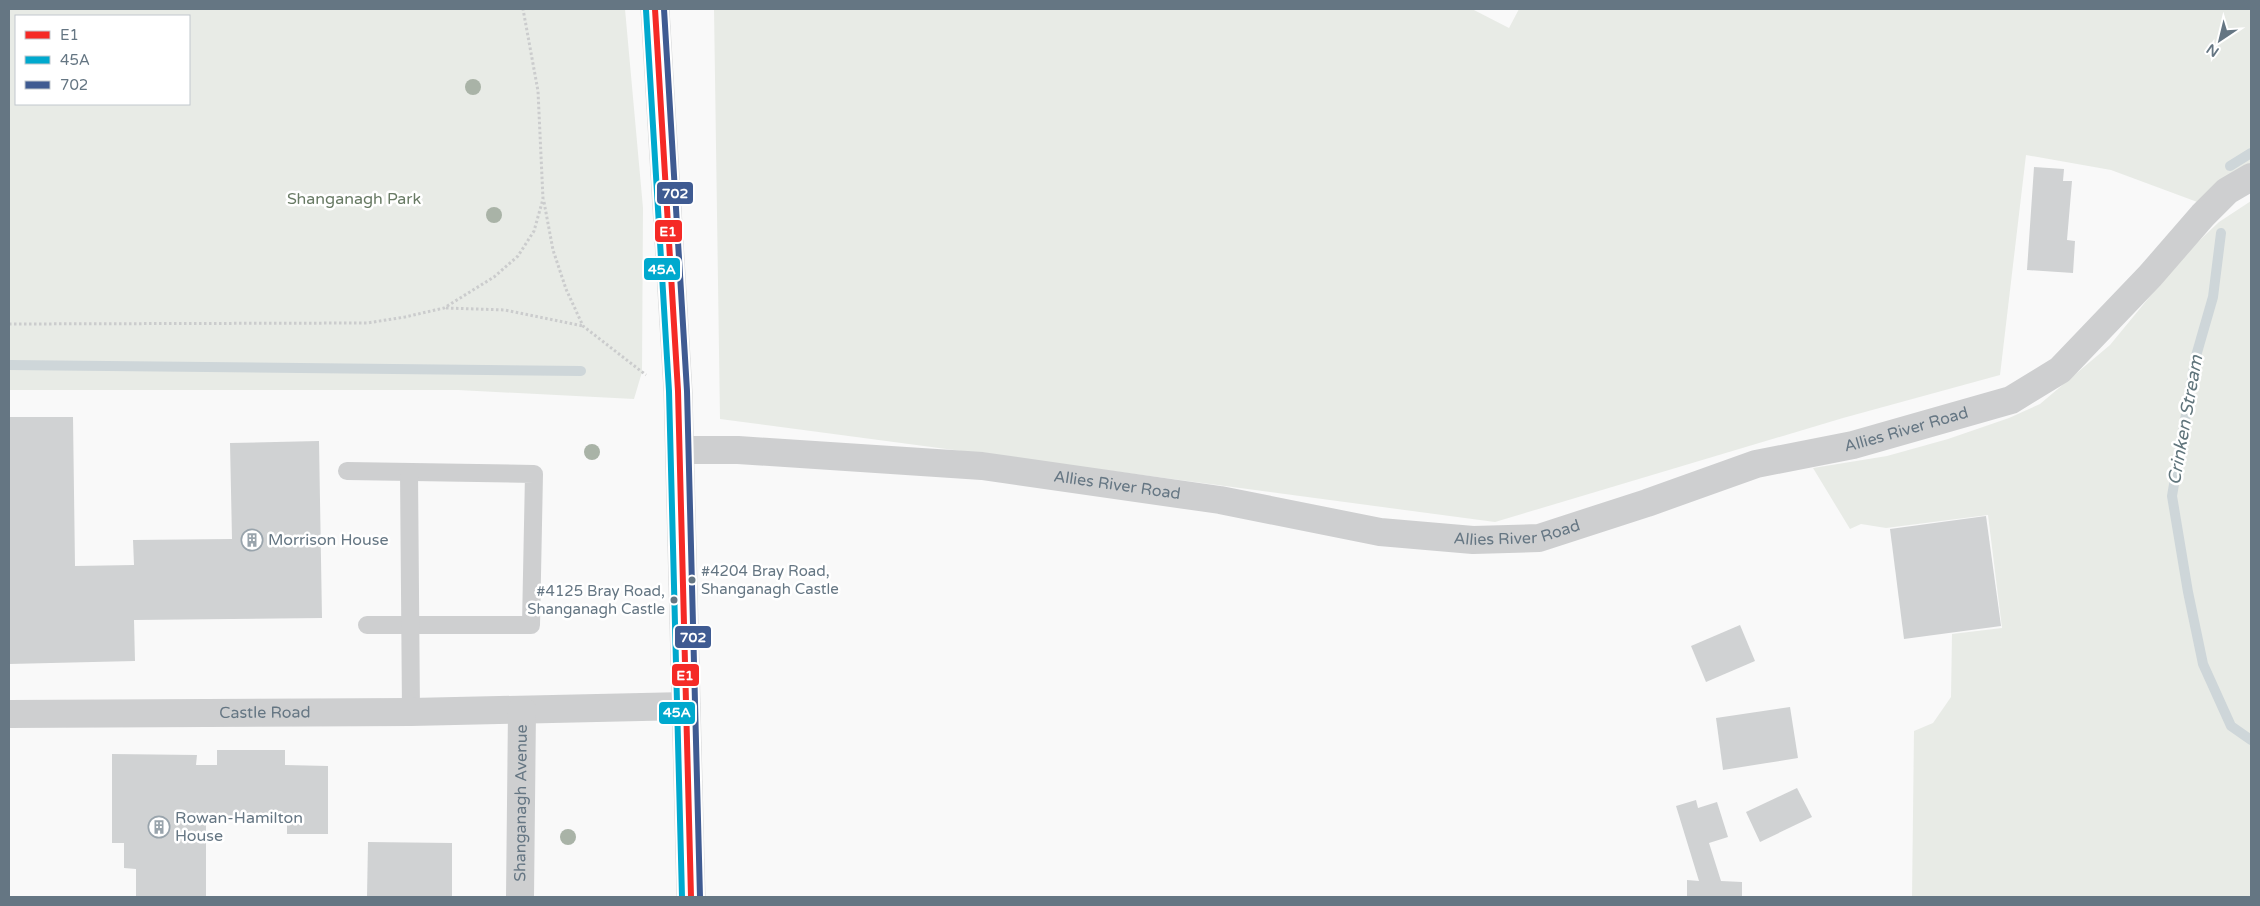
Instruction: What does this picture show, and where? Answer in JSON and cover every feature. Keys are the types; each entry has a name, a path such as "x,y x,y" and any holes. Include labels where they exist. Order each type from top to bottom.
{"main road":[{"path":"654,9 678,391 690,897"}],"street":[{"name":"Allies River Road","path":"680,450 738,450 982,466 1220,500 1380,532 1473,540 1539,538 1647,503 1756,464 1852,445 2011,400 2060,370 2150,276 2203,215 2227,191 2251,177"},
{"name":"Castle Road","path":"9,714 411,712 686,706"},
{"name":"Shanganagh Avenue","path":"520,897 522,710"}],"lane":[{"path":"347,471 534,474 531,625 367,625"},
{"path":"409,472 411,712"}],"path":[{"path":"523,9 538,91 543,199 552,250 566,289 583,326"},
{"path":"444,308 477,290 518,256 534,231 543,199"},
{"path":"9,324 367,323 444,308 505,310 583,326 656,382 678,391"}],"green space":[{"name":"Shanganagh Park","path":"9,9 625,9 643,208 642,372 634,399 458,390 9,390"},
{"path":"714,9 1472,9 1509,28 1519,9 2251,9 2251,169 2200,203 2111,170 2026,155 2000,375 1843,418 1495,522 720,419"},
{"path":"2251,201 2251,897 1912,897 1914,731 1933,723 1951,697 1952,634 2002,628 1988,515 1886,528 1861,524 1850,529 1813,468 1887,456 1948,439 2009,418 2040,404 2110,345 2184,255 2219,222"}],"building":[{"path":"2034,167 2064,169 2063,181 2072,181 2067,240 2075,241 2073,273 2027,270"},
{"name":"Morrison House","path":"9,417 73,417 75,566 134,565 133,540 232,539 230,443 319,441 322,618 134,620 135,661 9,664"},
{"path":"1986,516 2001,626 1904,639 1890,529"},
{"path":"1740,625 1755,661 1706,682 1691,646"},
{"path":"1790,707 1798,758 1723,770 1716,718"},
{"name":"Rowan-Hamilton House","path":"217,750 285,750 285,765 328,766 328,834 287,834 287,819 206,819 206,897 136,897 136,869 124,868 124,843 112,843 112,754 197,755 196,765 217,765"},
{"path":"1797,788 1812,817 1760,842 1746,812"},
{"path":"1696,800 1698,808 1717,802 1728,837 1709,843 1721,881 1742,882 1742,897 1687,897 1687,880 1699,881 1676,806"},
{"path":"368,842 452,843 452,897 367,897"}],"waterway":[{"name":"Crinken Stream","path":"2230,166 2251,153"},
{"name":"Crinken Stream","path":"2221,233 2213,297 2196,356 2172,496 2188,592 2203,664 2231,726 2251,740"},
{"path":"9,365 581,371"}],"transit line":[{"name":"E1","path":"655,9 678,391 691,897"},
{"name":"702","path":"664,9 687,391 700,897"},
{"name":"45A","path":"646,10 669,391 682,897"}],"place":[{"name":"Morrison House","path":"252,540"},
{"name":"#4204 Bray Road, Shanganagh Castle","path":"692,580"},
{"name":"#4125 Bray Road, Shanganagh Castle","path":"674,600"},
{"name":"Rowan-Hamilton House","path":"159,827"}]}
